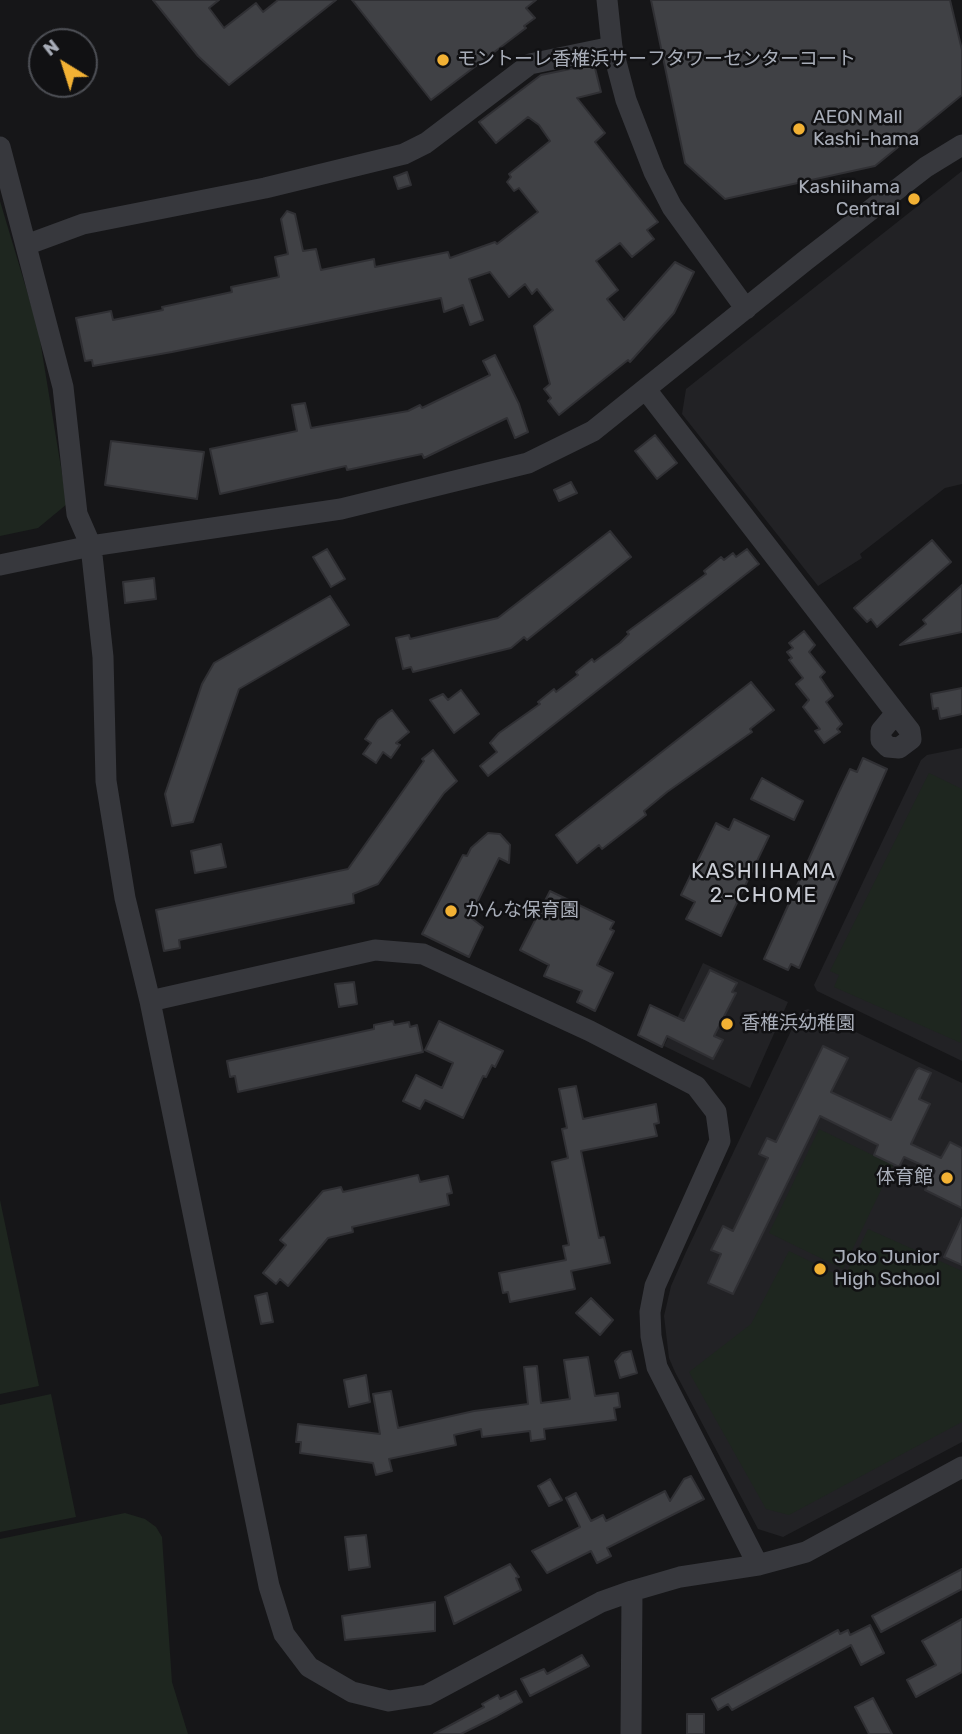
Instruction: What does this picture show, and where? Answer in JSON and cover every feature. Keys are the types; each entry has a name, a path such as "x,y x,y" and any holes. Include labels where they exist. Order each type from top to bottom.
{"street":[{"path":"607,0 612,47 626,100 654,172 672,207 746,309"},
{"path":"26,245 83,224 265,188 404,154 426,143 530,64 612,47"},
{"path":"0,565 91,546 341,509 515,466 593,431 647,391 926,167 962,145"},
{"path":"0,147 63,387 77,514 91,546 103,657 106,781 125,898 150,1001 269,1586 284,1634 309,1667 352,1692 389,1701 428,1695 601,1602 680,1577 758,1566 806,1552 962,1467"},
{"path":"647,391 896,713"},
{"path":"150,1001 375,950 423,954 590,1031 696,1086 716,1112 720,1141 655,1286 650,1312 651,1336 657,1367 758,1566"},
{"path":"631,1734 632,1591"}],"shaded area":[{"path":"962,171 962,484 945,488 860,554 862,558 818,586 682,414 686,389"},
{"path":"0,201 38,328 67,504 38,528 0,536"},
{"path":"962,748 962,1061 817,991 814,985 921,760 927,755"},
{"path":"929,773 962,789 961,1043 834,987 839,975 830,971"},
{"name":"香椎浜幼稚園","path":"703,963 788,1002 750,1088 664,1046"},
{"name":"Joko Junior High School","path":"808,1009 962,1083 962,1442 783,1537 758,1529 675,1372 669,1358 664,1316 671,1286 686,1252 800,1012"},
{"path":"819,1129 893,1165 843,1269 769,1233"},
{"path":"0,1200 39,1386 0,1394"},
{"path":"868,1229 962,1271 962,1422 789,1515 766,1509 689,1372 751,1324 789,1251 844,1278"},
{"path":"51,1394 76,1517 0,1532 0,1405"},
{"path":"125,1513 145,1519 156,1527 162,1537 172,1682 188,1734 0,1734 0,1539"}],"building":[{"path":"153,0 219,0 209,8 224,28 256,3 263,12 278,0 336,0 229,85 198,56"},
{"name":"モントーレ香椎浜サーフタワーセンターコート","path":"352,0 536,0 526,8 535,18 524,26 526,28 431,100"},
{"name":"AEON Mall Kashi-hama","path":"651,0 950,0 962,50 962,95 875,166 725,199 685,163"},
{"path":"594,64 601,92 577,98 605,133 595,142 658,222 647,230 654,239 632,257 620,243 596,261 618,290 607,299 624,320 675,262 694,272 674,313 630,362 628,360 559,415 548,401 551,398 544,389 550,384 534,326 553,310 537,289 532,294 525,284 509,297 490,272 469,279 483,320 470,325 463,305 444,312 441,298 93,366 92,360 85,361 76,318 111,311 113,320 163,310 162,307 232,292 231,287 279,277 275,257 288,254 281,219 287,211 295,214 303,251 316,249 321,270 374,259 375,267 448,252 450,258 495,242 497,244 538,212 519,188 514,191 507,182 511,177 509,174 550,141 539,125 528,117 496,143 479,122 541,75"},
{"path":"407,172 411,185 398,189 394,177"},
{"path":"495,355 519,404 528,432 515,438 507,418 424,458 422,454 347,470 346,466 220,494 210,449 297,431 292,405 305,403 311,428 408,411 420,405 422,408 490,375 483,361"},
{"path":"655,435 677,463 657,479 635,451"},
{"path":"111,441 204,452 197,499 105,485"},
{"path":"571,482 577,493 559,501 554,490"},
{"path":"610,531 631,557 527,640 524,637 511,648 413,672 411,667 403,669 396,638 409,635 410,639 498,618"},
{"path":"932,540 951,562 877,627 871,619 867,622 854,608"},
{"path":"327,549 345,579 331,587 313,557"},
{"path":"747,549 759,564 488,776 480,766 497,752 490,743 499,733 540,704 538,702 554,689 556,692 578,675 576,672 592,659 594,662 620,643 629,634 627,632 706,574 704,571 721,557 724,560 733,553 736,557"},
{"path":"154,578 156,599 125,603 123,582"},
{"path":"962,585 962,632 900,645 926,624 923,620"},
{"path":"330,596 349,625 239,689 193,822 172,826 165,794 202,684 214,663"},
{"path":"804,631 815,645 809,652 825,672 820,677 833,696 826,702 842,724 837,729 840,732 824,743 815,731 820,729 803,707 809,700 796,684 803,678 789,660 792,658 787,652 793,648 789,643"},
{"path":"751,682 774,710 750,729 752,732 667,792 644,811 646,815 602,849 599,845 577,863 556,835"},
{"path":"962,688 962,714 940,719 938,708 933,709 931,694"},
{"path":"461,690 479,714 454,733 430,700 443,694 448,700"},
{"path":"392,710 409,732 396,743 400,745 391,758 383,752 376,763 363,754 371,743 365,739 378,720"},
{"path":"433,750 457,781 444,793 378,884 353,894 354,903 179,940 180,948 164,951 156,910 348,869 424,761 422,759"},
{"path":"863,758 887,769 799,968 791,964 788,970 764,959 850,769 857,772"},
{"path":"762,778 803,801 794,820 751,799"},
{"path":"734,819 769,836 721,936 686,919 695,902 681,895 716,823 729,830"},
{"path":"488,833 500,834 510,845 509,863 499,858 470,917 483,927 469,957 422,934 463,855 467,856 471,848"},
{"path":"221,844 226,867 195,873 191,851"},
{"path":"550,891 614,922 610,929 614,931 597,965 613,973 595,1011 577,1002 582,991 544,976 549,965 520,950"},
{"path":"710,970 737,983 732,992 736,993 714,1036 723,1040 713,1059 667,1036 662,1047 638,1035 650,1005 684,1021"},
{"path":"354,982 357,1004 339,1007 335,984"},
{"path":"393,1021 394,1025 409,1022 410,1027 417,1025 423,1052 238,1092 235,1076 230,1077 227,1061 374,1029 374,1025"},
{"path":"439,1021 503,1051 495,1067 492,1065 486,1077 483,1076 463,1118 425,1100 420,1109 403,1101 416,1075 442,1088 453,1063 425,1050"},
{"path":"823,1046 848,1058 831,1092 891,1120 916,1070 919,1068 931,1073 919,1099 930,1104 911,1144 941,1158 950,1142 962,1148 962,1208 925,1190 935,1171 904,1157 899,1167 874,1155 878,1145 820,1116 733,1294 708,1283 721,1254 711,1250 723,1226 733,1231 768,1158 759,1154 767,1138 776,1142"},
{"path":"576,1086 583,1119 656,1104 659,1123 654,1124 657,1136 581,1151 599,1238 604,1237 610,1263 571,1271 575,1289 510,1302 508,1292 503,1293 499,1273 566,1260 563,1246 569,1245 552,1162 568,1158 562,1129 567,1128 559,1089"},
{"path":"418,1175 420,1182 448,1176 452,1193 447,1194 449,1205 352,1227 353,1232 328,1238 288,1286 280,1279 276,1284 263,1273 286,1245 280,1240 323,1191 341,1187 343,1192"},
{"path":"962,1218 962,1265 944,1257"},
{"path":"267,1293 273,1322 261,1324 255,1296"},
{"path":"591,1298 613,1320 600,1335 576,1313"},
{"path":"631,1351 637,1373 620,1378 615,1361 622,1353"},
{"path":"588,1357 595,1396 618,1393 620,1407 614,1408 616,1420 544,1429 545,1439 531,1441 530,1431 482,1437 481,1429 454,1435 456,1445 389,1459 392,1471 376,1475 373,1463 300,1453 301,1442 296,1442 298,1424 380,1434 373,1394 391,1391 398,1428 474,1411 528,1404 524,1367 537,1366 541,1403 570,1399 564,1360"},
{"path":"366,1375 370,1402 349,1407 344,1380"},
{"path":"691,1476 704,1499 607,1548 611,1556 597,1563 591,1551 547,1573 532,1551 580,1527 566,1498 576,1493 591,1521 603,1515 606,1521 665,1491 670,1501 684,1479"},
{"path":"550,1479 562,1500 549,1506 538,1486"},
{"path":"366,1535 370,1567 349,1570 345,1537"},
{"path":"510,1564 519,1577 516,1578 521,1590 454,1624 445,1597"},
{"path":"962,1569 962,1589 881,1632 872,1616"},
{"path":"435,1602 435,1631 345,1640 342,1616"},
{"path":"962,1619 962,1672 916,1697 907,1680 936,1665 922,1641"},
{"path":"870,1625 884,1653 861,1665 851,1645 732,1710 728,1704 718,1710 712,1699 838,1630 840,1634 848,1630 850,1635"},
{"path":"582,1655 589,1666 530,1696 521,1679 544,1669 547,1674"},
{"path":"516,1691 522,1702 497,1716 461,1734 434,1734 484,1707 482,1704 498,1695 500,1699"},
{"path":"873,1698 892,1734 869,1734 855,1707"},
{"path":"687,1714 704,1714 704,1734 687,1734"}],"place":[{"name":"モントーレ香椎浜サーフタワーセンターコート","path":"443,60"},
{"name":"AEON Mall Kashi-hama","path":"799,129"},
{"name":"Kashiihama Central","path":"914,199"},
{"name":"かんな保育園","path":"451,911"},
{"name":"香椎浜幼稚園","path":"727,1024"},
{"name":"体育館","path":"947,1178"},
{"name":"Joko Junior High School","path":"820,1269"}],"district":[{"name":"KASHIIHAMA 2-CHOME","path":"764,884"}]}
